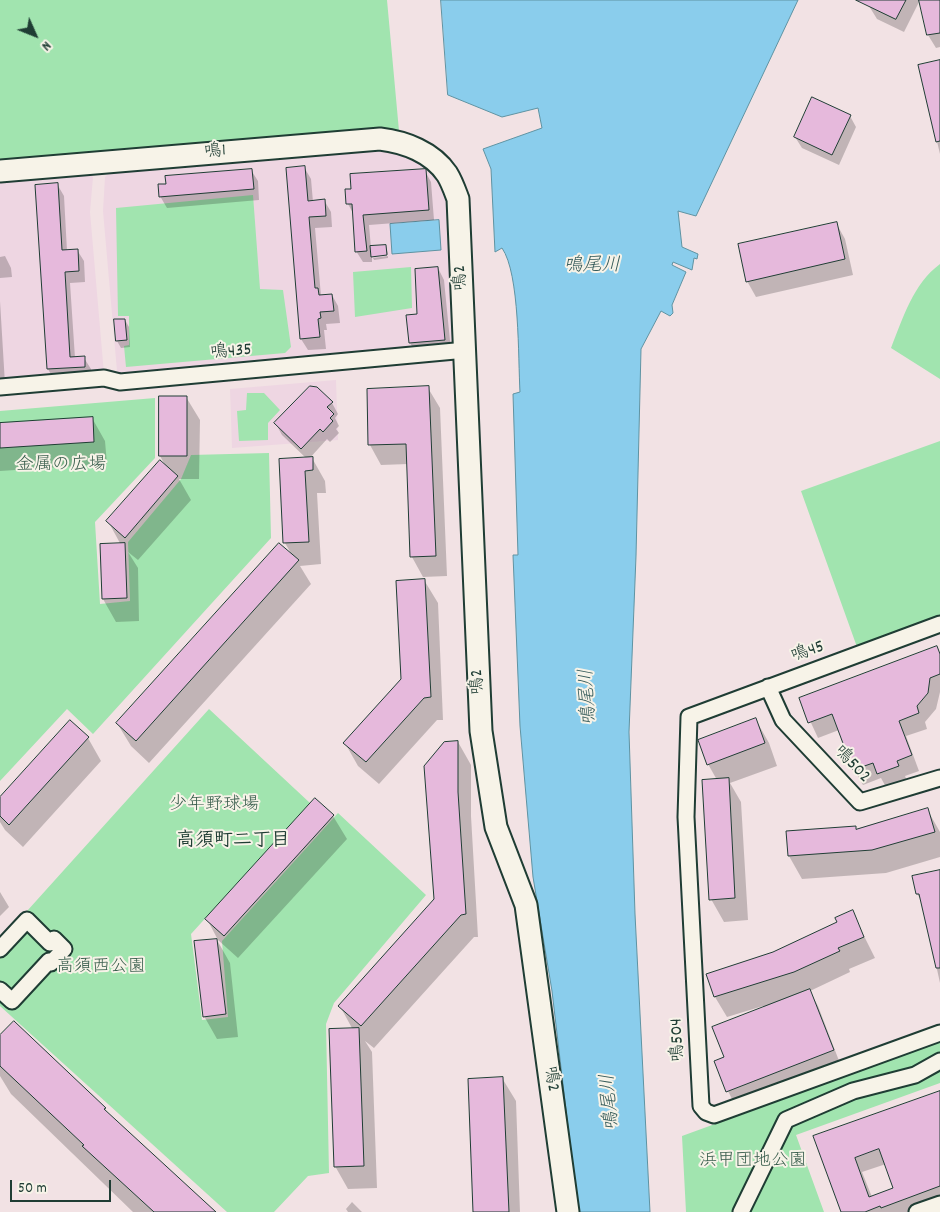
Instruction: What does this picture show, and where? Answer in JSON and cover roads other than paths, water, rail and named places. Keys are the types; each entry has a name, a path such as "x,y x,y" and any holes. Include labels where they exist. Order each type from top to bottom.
{"street":[{"name":"鳴1","path":"0,171 380,139 402,142 427,155"},
{"name":"鳴2","path":"427,155 447,174 458,199 481,731 496,827 526,905 568,1212"},
{"name":"鳴435","path":"0,387 104,378 120,382 466,350"},
{"name":"鳴45","path":"689,717 940,624"},
{"name":"鳴502","path":"768,687 782,720 860,802 940,778"},
{"name":"鳴504","path":"689,717 686,818 701,1106 706,1112 714,1114 940,1033"},
{"path":"0,948 27,920 50,943 54,939 64,949 51,963 49,961 12,1001 0,990"},
{"path":"741,1212 786,1120 853,1091 915,1074 940,1061"},
{"path":"917,1212 940,1204"}],"water":[{"name":"鳴尾川","path":"441,0 798,0 696,216 678,211 682,247 698,254 697,259 694,258 692,270 673,262 672,265 686,272 672,305 673,313 670,316 661,311 641,349 629,732 635,914 650,1212 578,1212 552,991 533,877 520,726 513,555 518,555 513,394 520,392 517,317 508,260 502,248 495,252 491,169 483,149 542,128 538,108 502,117 448,95"},
{"path":"439,220 441,250 392,254 390,224"}],"district":[{"name":"高須町二丁目","path":"233,842"}],"park label":[{"name":"金属の広場","path":"61,467"},
{"name":"少年野球場","path":"214,807"},
{"name":"高須西公園","path":"101,969"},
{"name":"浜甲団地公園","path":"753,1163"}]}
